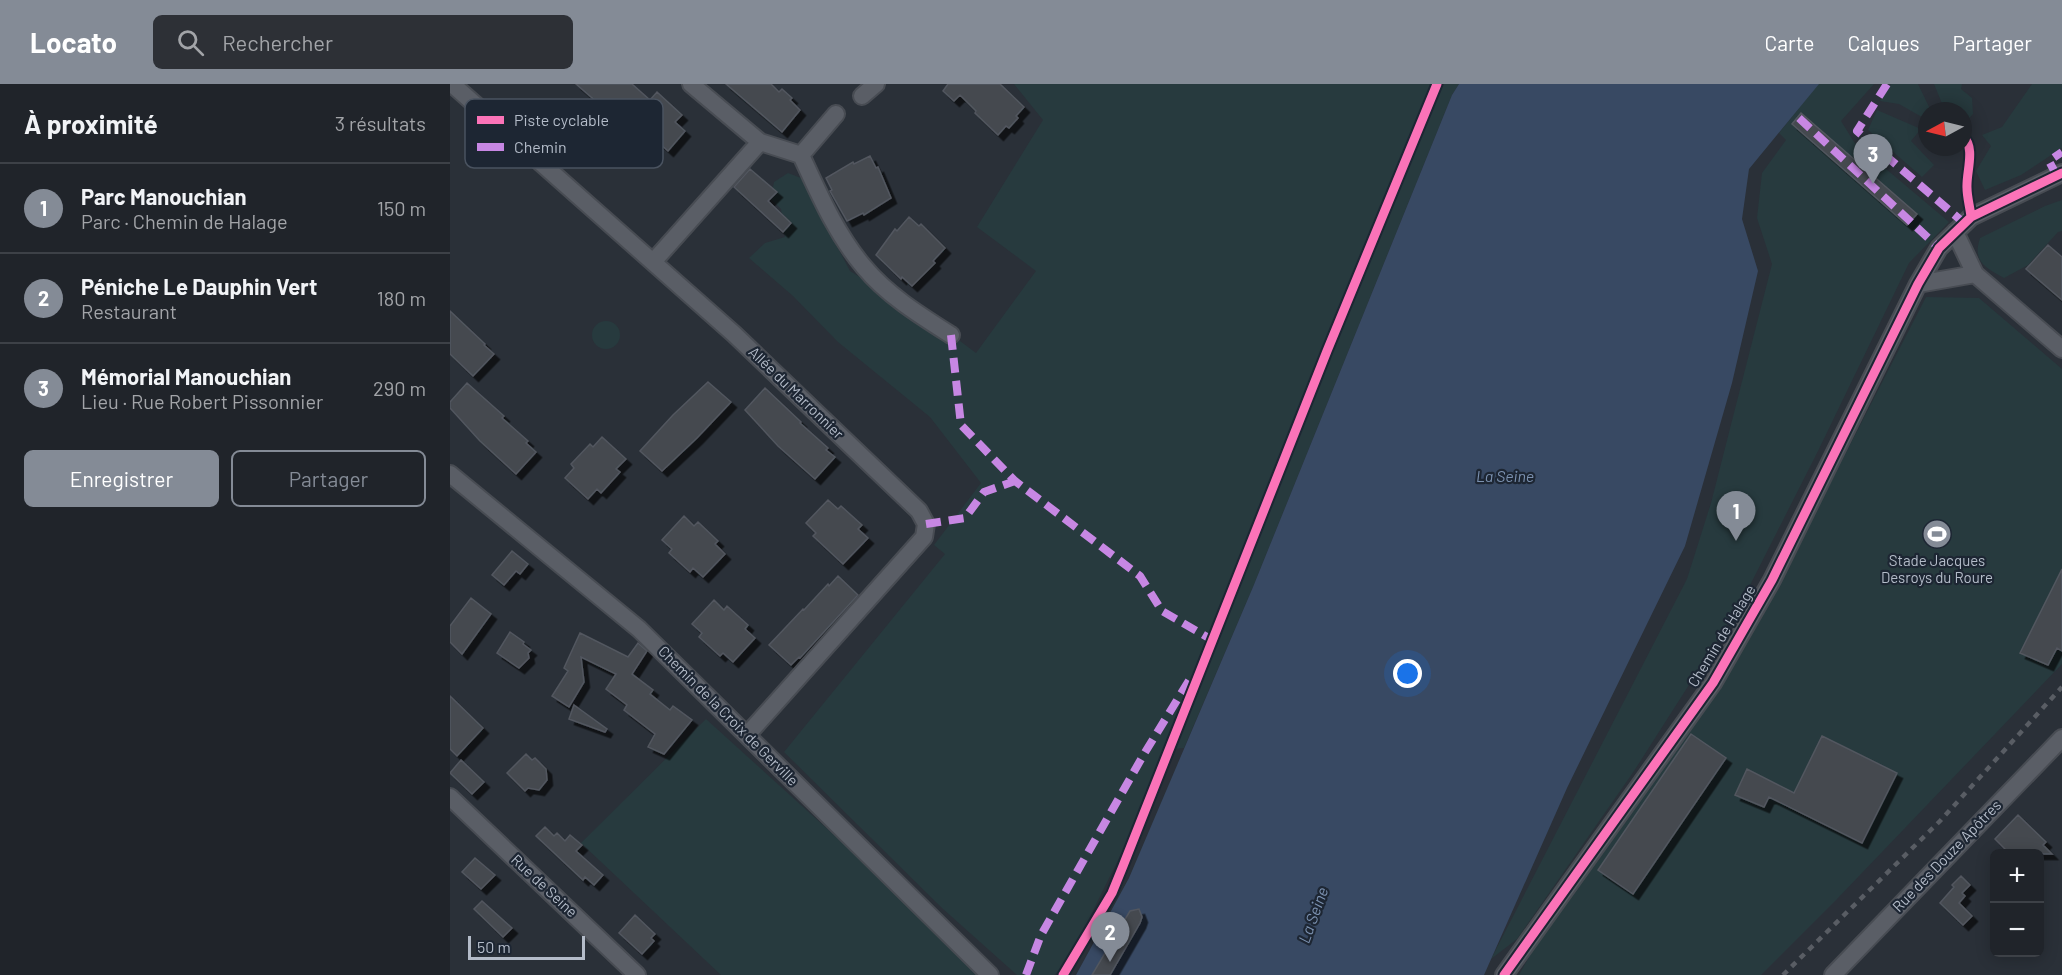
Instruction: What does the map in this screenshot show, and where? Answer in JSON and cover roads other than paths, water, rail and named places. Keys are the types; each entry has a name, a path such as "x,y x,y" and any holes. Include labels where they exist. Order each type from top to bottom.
{"street":[{"name":"Allée du Marronnier","path":"452,84 469,99"},
{"path":"691,84 760,142 801,155 828,215 864,268 906,306 951,335"},
{"path":"862,96 876,84"},
{"path":"801,155 836,114"},
{"path":"653,262 760,142"},
{"name":"Allée du Marronnier","path":"547,168 734,334 911,503 919,511 926,524 924,537 747,735"},
{"name":"Chemin de Halage","path":"1504,975 1713,683 1772,580 1918,284 1939,248 1971,217 2062,173"},
{"path":"1955,232 1975,274 2062,349"},
{"path":"1918,284 1975,274"},
{"name":"Chemin de la Croix de Gerville","path":"450,474 639,629 990,975"},
{"name":"Rue des Douze Apôtres","path":"1833,975 2062,738"},
{"name":"Rue de Seine","path":"450,797 638,975"}],"water":[{"name":"La Seine","path":"1459,84 1819,84 1749,169 1742,219 1758,271 1732,383 1685,546 1567,788 1484,975 1076,975 1129,878 1253,587 1452,95"}],"railway":[{"path":"1783,975 1940,821 2062,687"}],"place":[{"name":"Mémorial Manouchian","path":"1873,184"},
{"name":"Stade Jacques Desroys du Roure","path":"1937,534"},
{"name":"Parc Manouchian","path":"1736,541"},
{"name":"Péniche Le Dauphin Vert","path":"1110,962"}]}
